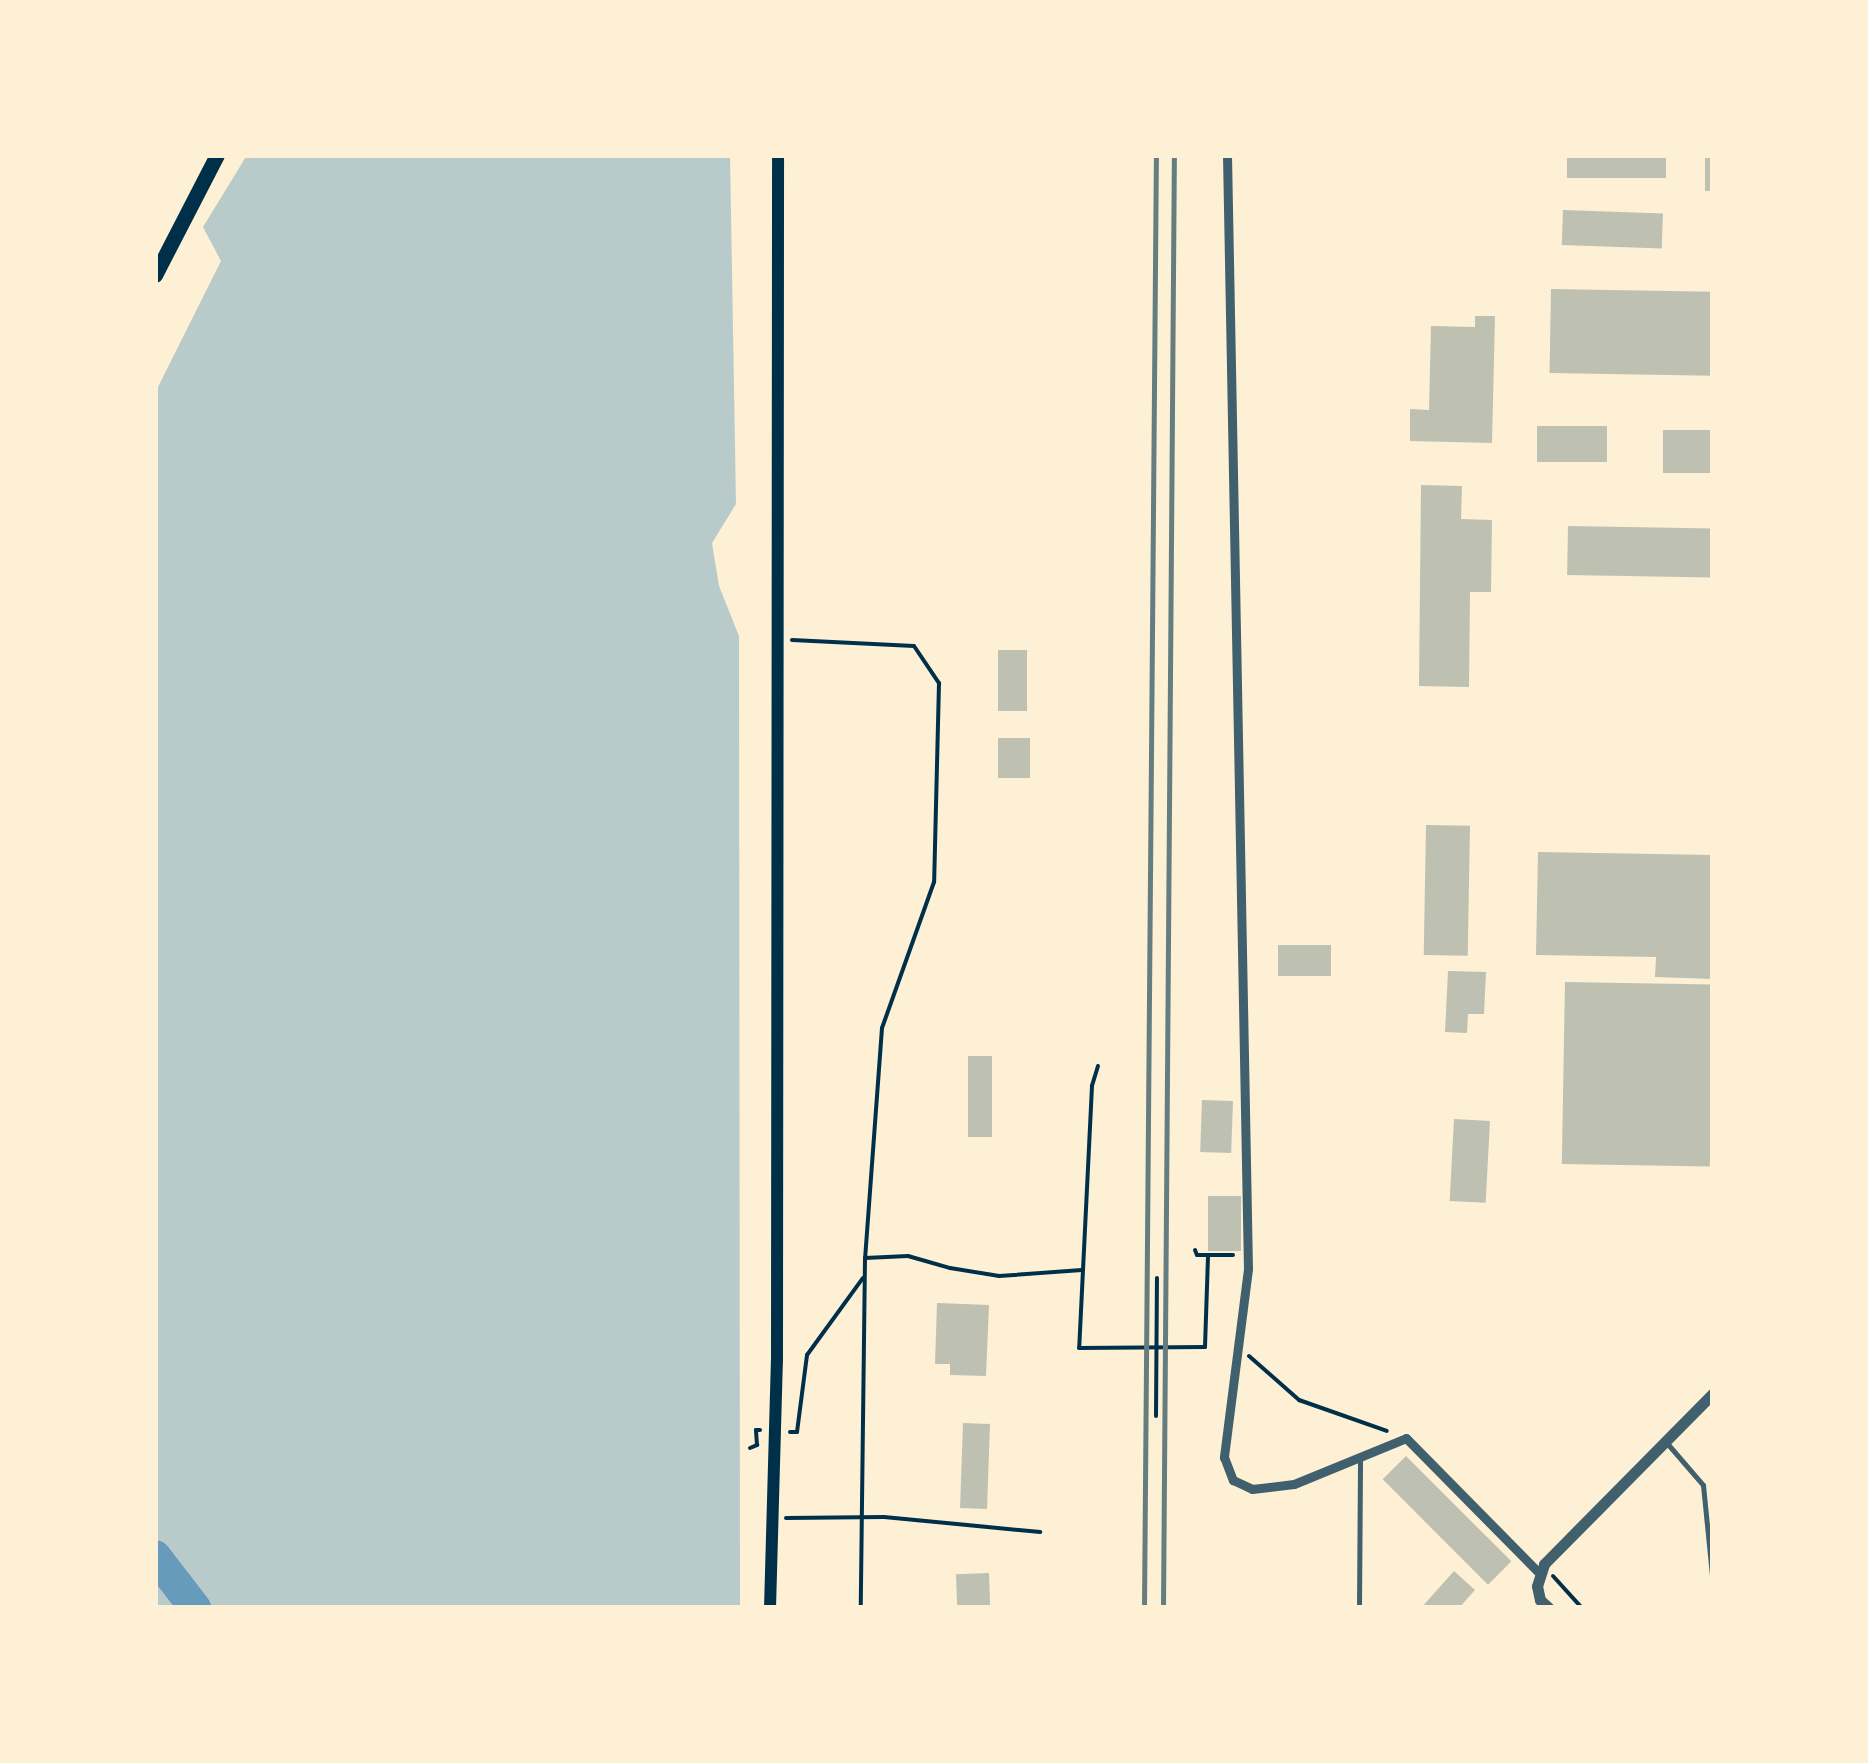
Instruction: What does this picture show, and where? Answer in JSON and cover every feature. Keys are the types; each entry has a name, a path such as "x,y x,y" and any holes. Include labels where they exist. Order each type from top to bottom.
{"highway":[{"path":"155,275 217,155"}],"main road":[{"path":"770,1608 776,1519 778,155"}],"street":[{"path":"1227,155 1248,1255 1224,1457 1234,1480 1252,1489 1294,1484 1406,1438 1541,1568"},
{"path":"1549,1608 1540,1600 1541,1568 1713,1394"}],"lane":[{"path":"1664,1440 1703,1484 1713,1585"},
{"path":"1358,1608 1360,1457"}],"path":[{"path":"778,640 914,646 939,683 934,882 882,1028 865,1258 861,1608"},
{"path":"1098,1066 1092,1086 1079,1348 1205,1347 1208,1255"},
{"path":"1194,1250 1197,1255 1248,1255"},
{"path":"865,1258 908,1256 999,1276 1081,1272"},
{"path":"750,1448 757,1446 756,1430 797,1432 808,1355 865,1274"},
{"path":"1156,1416 1157,1278"},
{"path":"1238,1346 1300,1400 1406,1438"},
{"path":"776,1519 861,1516 1040,1532"},
{"path":"1541,1568 1582,1608"}],"shaded area":[{"path":"247,155 730,155 736,504 712,543 719,586 739,636 740,1608 155,1608 155,393 221,261 203,227"}],"building":[{"path":"1567,155 1666,155 1666,178 1567,178"},
{"path":"1705,155 1713,155 1713,191 1705,191"},
{"path":"1563,210 1663,213 1662,248 1562,245"},
{"path":"1551,289 1713,292 1712,376 1550,373"},
{"path":"1475,316 1495,316 1492,443 1410,441 1410,409 1429,410 1431,326 1475,327"},
{"path":"1537,426 1607,426 1607,462 1537,462"},
{"path":"1663,430 1713,430 1713,473 1663,473"},
{"path":"1421,485 1462,486 1461,519 1492,520 1491,592 1470,592 1469,687 1419,686"},
{"path":"1568,526 1713,529 1712,578 1567,575"},
{"path":"998,650 1027,650 1027,711 998,711"},
{"path":"998,738 1030,738 1030,778 998,778"},
{"path":"1426,825 1470,826 1468,956 1424,955"},
{"path":"1538,852 1713,855 1713,979 1655,977 1656,957 1536,955"},
{"path":"1278,945 1331,945 1331,976 1278,976"},
{"path":"1448,971 1486,972 1484,1014 1468,1014 1467,1033 1445,1032"},
{"path":"1565,982 1713,985 1710,1167 1562,1164"},
{"path":"968,1056 992,1056 992,1137 968,1137"},
{"path":"1202,1100 1233,1101 1231,1153 1200,1152"},
{"path":"1454,1119 1490,1121 1486,1203 1450,1201"},
{"path":"1208,1196 1241,1196 1241,1251 1208,1251"},
{"path":"937,1303 989,1305 986,1376 950,1375 950,1364 935,1364"},
{"path":"963,1423 990,1424 987,1509 960,1508"},
{"path":"1406,1456 1511,1561 1488,1585 1383,1479"},
{"path":"1454,1571 1475,1590 1459,1608 1421,1608"},
{"path":"989,1573 990,1608 957,1608 956,1574"}],"waterway":[{"path":"155,1556 195,1608"}],"railway":[{"path":"1144,1608 1156,155"},
{"path":"1163,1608 1174,155"}]}
